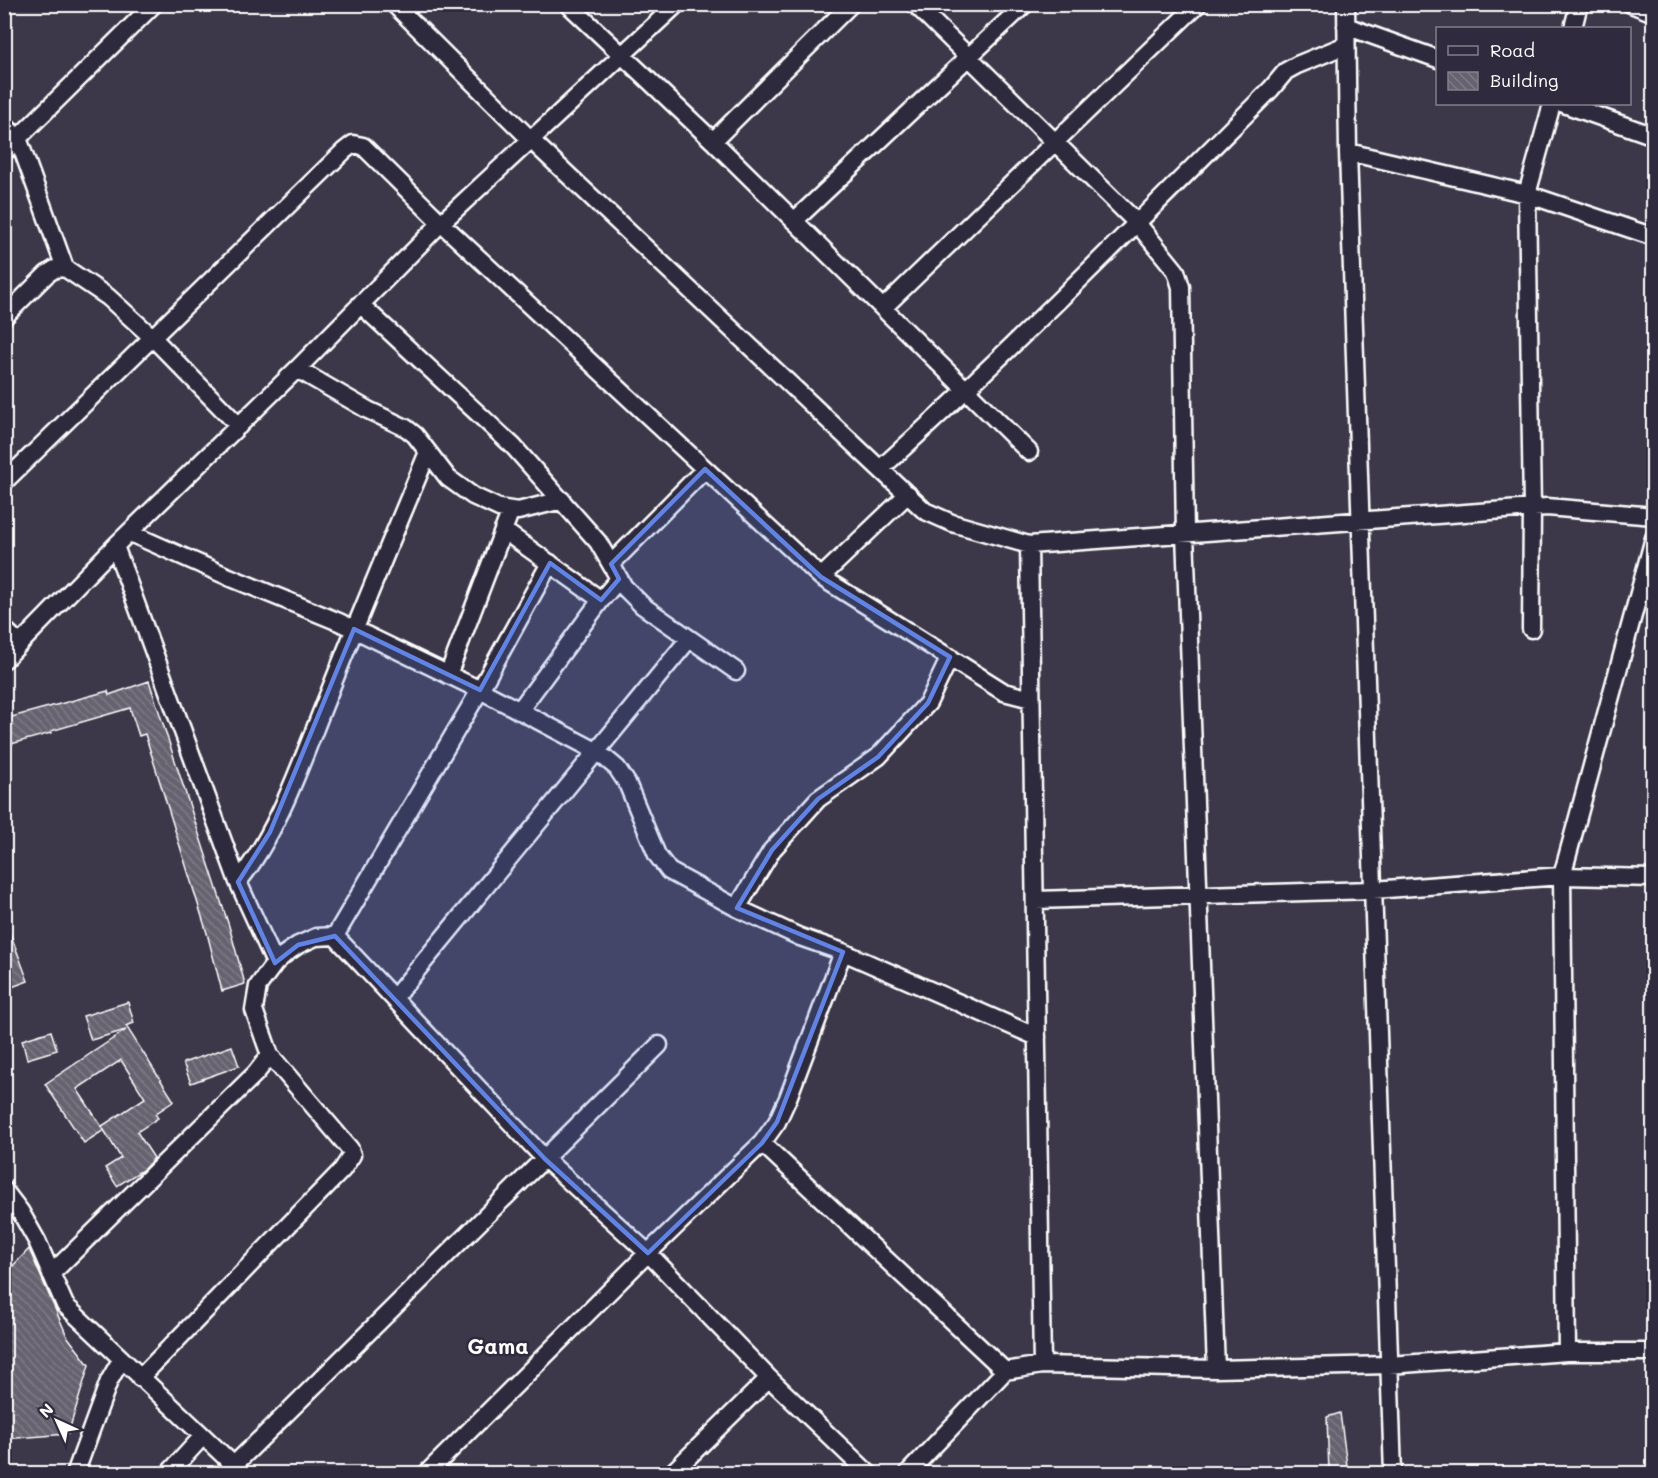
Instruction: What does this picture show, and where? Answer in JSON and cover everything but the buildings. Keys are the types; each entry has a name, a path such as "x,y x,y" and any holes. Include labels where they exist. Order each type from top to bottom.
{"street":[{"path":"4,152 154,4"},
{"path":"394,4 532,141 925,511 952,523 1029,545 1547,507 1653,516"},
{"path":"568,4 884,307 1029,452"},
{"path":"4,660 115,546 297,369 441,223 677,4"},
{"path":"713,141 851,4"},
{"path":"915,4 1137,223 1176,271 1181,287 1185,533 1216,1369"},
{"path":"794,221 1025,4"},
{"path":"884,307 1198,4"},
{"path":"1346,4 1348,152 1393,1473"},
{"path":"1573,27 1579,4"},
{"path":"1630,4 1653,14"},
{"path":"1346,26 1436,58"},
{"path":"880,469 966,391 1137,223 1286,71 1347,45"},
{"path":"1531,629 1532,508 1527,195 1552,105"},
{"path":"1567,105 1653,136"},
{"path":"4,125 18,138 65,268 108,297 153,337 239,426"},
{"path":"4,482 344,150 353,144 363,146 441,223 821,577 1004,692 1031,699"},
{"path":"1348,152 1527,195 1653,237"},
{"path":"4,317 47,273 65,268"},
{"path":"360,304 513,446 598,542 624,587 643,606 736,671"},
{"path":"297,369 368,410 406,428 415,435 448,478 473,496 499,508 518,511 562,500"},
{"path":"238,882 252,864 270,832 299,767 428,452"},
{"path":"611,564 705,469"},
{"path":"821,577 908,494"},
{"path":"448,675 511,510"},
{"path":"503,530 601,600"},
{"path":"130,533 354,629 480,690 598,752 617,768 627,783 657,855 669,871 737,908 800,937 843,952 1037,1037"},
{"path":"1567,1352 1562,876 1653,538"},
{"path":"1029,545 1042,1365"},
{"path":"115,546 238,882 275,963"},
{"path":"335,936 480,690 549,563"},
{"path":"519,711 619,579"},
{"path":"4,629 19,644"},
{"path":"394,998 689,639"},
{"path":"737,908 771,850 818,799 878,757 928,704 950,657"},
{"path":"1035,900 1373,890 1562,876 1653,878"},
{"path":"140,1378 342,1170 352,1155 350,1149 270,1054 254,1010 258,986 275,963 298,945 316,937 335,936 545,1159 648,1253 769,1378 869,1473"},
{"path":"426,1473 762,1143 777,1122 788,1098 843,952"},
{"path":"4,1190 20,1210 65,1305 238,1469 659,1045"},
{"path":"51,1274 256,1073 270,1054"},
{"path":"762,1143 1005,1371"},
{"path":"907,1473 1005,1371 1042,1365 1216,1369 1389,1365 1567,1352 1653,1352"},
{"path":"75,1473 109,1381 121,1360"},
{"path":"671,1473 769,1378"},
{"path":"168,1473 203,1436"}],"highlighted area":[{"path":"705,469 821,577 950,657 928,703 878,757 818,799 772,850 737,908 843,952 777,1122 762,1143 648,1253 545,1159 335,936 298,945 275,963 238,882 270,832 354,629 480,690 550,563 601,600 619,579 611,564"}],"district":[{"name":"Gama","path":"498,1346"}]}
